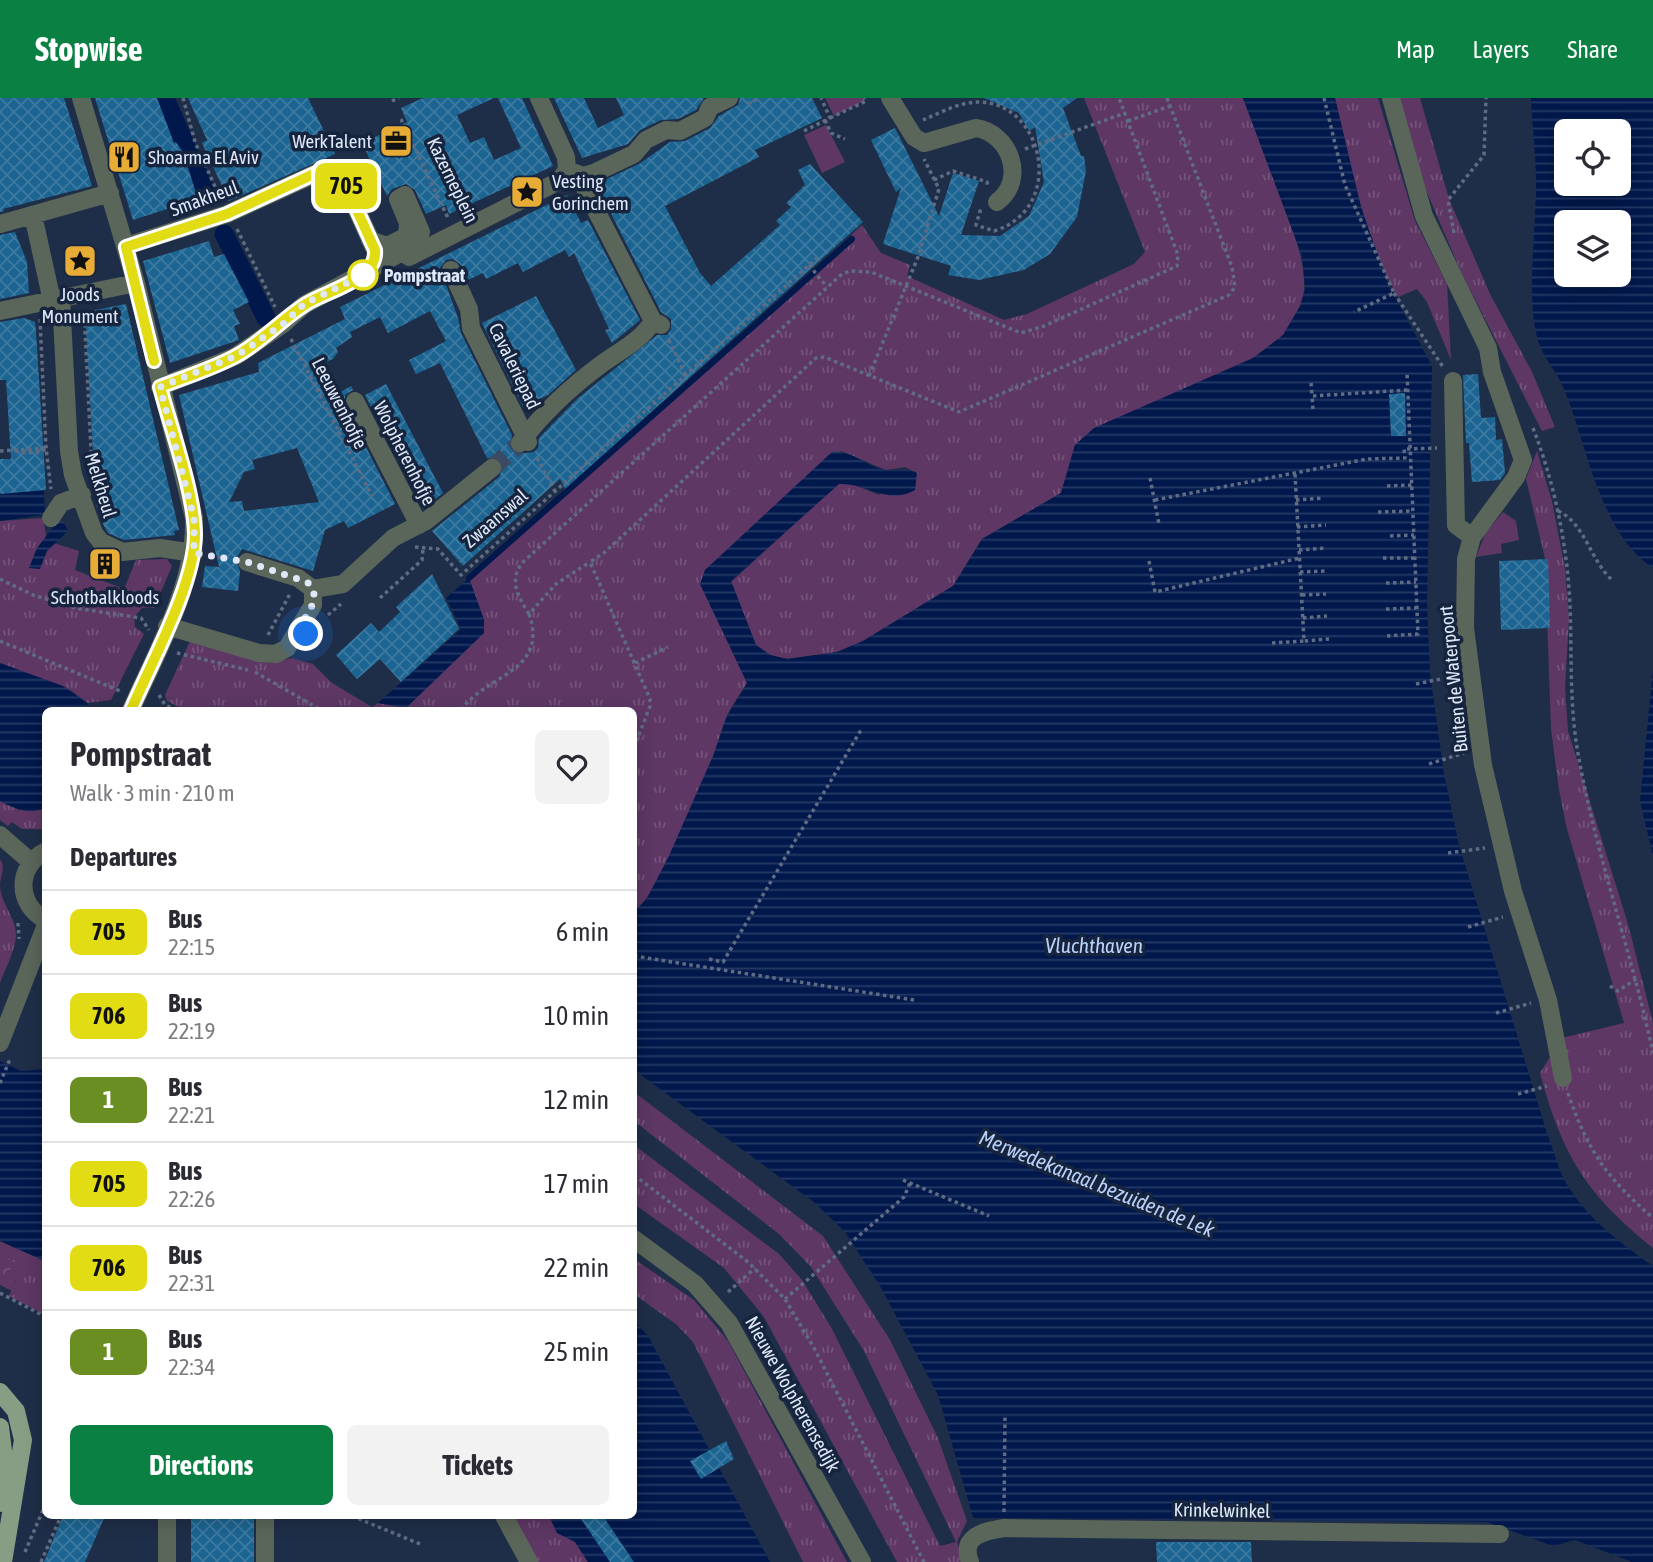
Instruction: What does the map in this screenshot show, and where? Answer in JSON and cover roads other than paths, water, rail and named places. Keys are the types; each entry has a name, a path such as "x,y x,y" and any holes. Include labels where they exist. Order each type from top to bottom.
{"main road":[{"path":"0,1392 16,1411 21,1423 22,1457 4,1497"},
{"path":"0,1427 4,1459 3,1562"}],"street":[{"path":"81,98 136,283 194,518 194,553 167,626 167,650 139,702"},
{"path":"539,98 575,173"},
{"path":"363,275 445,256 454,232 575,173 634,154 646,140 666,130 680,131 705,118 710,107 729,98"},
{"path":"890,98 914,137 924,143 932,144 976,128 999,138 1009,155 1012,177 1005,194 998,202"},
{"name":"Buiten de Waterpoort","path":"1391,98 1424,216 1488,348 1492,372 1523,460 1516,477 1472,537 1466,559 1465,628 1476,725 1507,868 1548,1000 1563,1078"},
{"name":"Smakheul","path":"126,247 323,170 333,169 341,175 370,240"},
{"name":"Cavaleriepad","path":"445,256 469,309 471,328 527,445 601,365 657,323 575,173"},
{"path":"0,224 110,193"},
{"path":"160,387 236,356 283,324 304,304 415,245 421,236 405,195 398,198 409,227 407,236 387,246 370,240"},
{"name":"Melkheul","path":"33,215 51,301 69,452 97,538 115,551 160,548 194,553"},
{"path":"363,275 375,258 370,240"},
{"path":"0,311 136,283"},
{"path":"1450,377 1456,525 1472,537"},
{"name":"Wolpherenhofje","path":"355,401 419,525"},
{"path":"247,562 298,578 313,589 343,584 393,538 419,525 492,468"},
{"path":"54,513 61,503 84,499"},
{"path":"167,626 259,653 270,655 282,652 313,604 313,589"},
{"path":"0,835 31,862"},
{"path":"42,854 31,862 23,878 24,896 32,911 42,919"},
{"path":"5,1050 42,934"},
{"name":"Nieuwe Wolpherensedijk","path":"637,1241 695,1284 729,1323 862,1562"},
{"path":"167,1519 167,1562"},
{"path":"265,1519 265,1562"},
{"path":"506,1519 529,1562"},
{"name":"Krinkelwinkel","path":"970,1562 967,1551 972,1539 983,1531 1004,1528 1500,1534"}],"water":[{"name":"Vluchthaven","path":"1243,98 1335,98 1361,207 1388,283 1432,366 1427,604 1430,673 1444,774 1459,845 1562,1174 1581,1205 1615,1238 1653,1266 1653,1562 1632,1562 1575,1540 1553,1546 1487,1522 973,1518 938,1395 880,1286 845,1232 815,1203 637,1072 637,908 646,900 668,858 713,756 727,716 747,683 700,584 705,570 832,452 852,455 885,470 908,470 917,473 915,490 896,496 839,484 731,581 756,645 770,655 787,659 837,652 863,641 953,586 982,539 1061,493 1075,445 1094,428 1253,358 1283,335 1300,306 1305,289 1302,256"},
{"path":"1531,98 1653,98 1653,568 1635,552 1607,510 1564,389 1541,349 1536,333 1532,298 1535,162"},
{"path":"44,490 45,515 0,521 0,492"},
{"path":"57,522 64,522 68,531 47,551 40,569 29,568 37,548"},
{"path":"469,578 484,620 484,633 407,707 378,703 461,629 446,598"},
{"path":"0,663 63,686 87,703 88,707 42,707 42,809 22,810 0,801"},
{"path":"1653,669 1653,856 1640,801"},
{"path":"0,1061 21,1071 42,1069 42,1260 0,1241"},
{"path":"637,1323 648,1336 770,1562 588,1562 575,1542 557,1533 550,1519 637,1519"}],"waterway":[{"path":"165,98 207,195"},
{"path":"224,234 266,318"},
{"path":"469,578 852,239"}],"tunnel":[{"path":"492,468 517,446"}],"place":[{"name":"WerkTalent","path":"396,141"},
{"name":"Shoarma El Aviv","path":"124,157"},
{"name":"Vesting Gorinchem","path":"527,192"},
{"name":"Joods Monument","path":"80,261"},
{"name":"Pompstraat","path":"363,275"},
{"name":"Schotbalkloods","path":"105,564"}],"water label":[{"name":"Merwedekanaal bezuiden de Lek","path":"1097,1183"}]}
